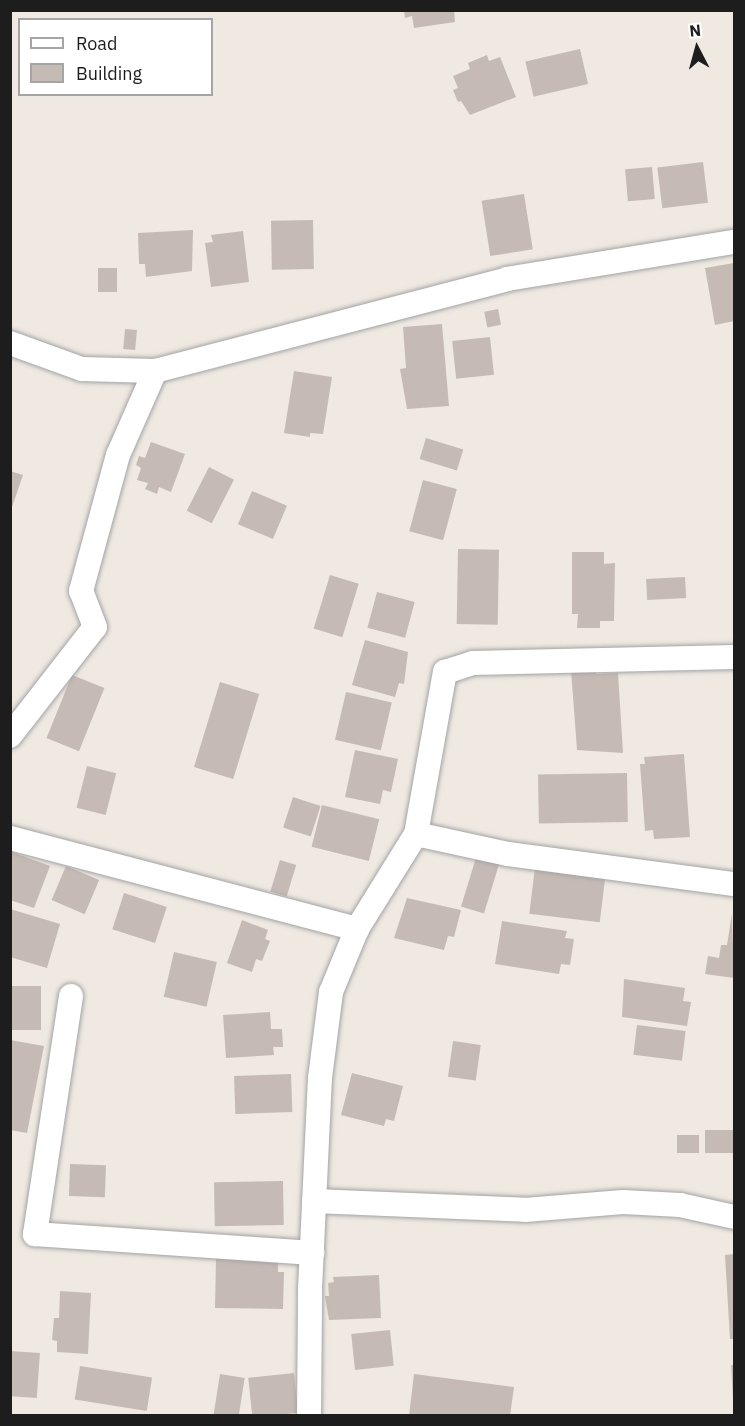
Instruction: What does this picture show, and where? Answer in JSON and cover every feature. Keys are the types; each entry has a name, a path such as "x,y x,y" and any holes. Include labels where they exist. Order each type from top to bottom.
{"street":[{"path":"10,343 82,369 155,371 507,279 735,242"},
{"path":"10,736 95,627 81,591 86,569 118,455 155,371"},
{"path":"309,1416 312,1253 320,1078 332,992 357,929 396,872 416,834 445,672 473,663 735,657"},
{"path":"416,834 508,854 735,884"},
{"path":"10,838 357,929"},
{"path":"71,996 35,1234 312,1253"},
{"path":"314,1201 525,1210 623,1202 680,1205 735,1217"}],"building":[{"path":"404,10 454,10 455,22 414,28 412,16 405,18"},
{"path":"580,49 588,84 534,97 525,62"},
{"path":"487,55 489,61 500,57 516,97 470,115 461,101 458,102 453,90 458,88 453,76 470,69 468,63"},
{"path":"703,162 708,203 662,208 657,168"},
{"path":"652,167 655,199 628,201 625,169"},
{"path":"524,194 533,249 490,256 482,201"},
{"path":"313,220 314,269 272,270 271,221"},
{"path":"193,230 192,271 146,277 145,264 139,264 138,233"},
{"path":"243,231 249,282 211,287 205,243 213,242 211,235"},
{"path":"734,263 734,321 715,325 705,268"},
{"path":"98,268 117,268 117,292 98,292"},
{"path":"498,309 501,325 487,327 484,312"},
{"path":"442,324 449,406 407,409 400,369 406,368 403,327"},
{"path":"125,329 137,330 135,350 123,349"},
{"path":"490,337 494,375 456,379 452,341"},
{"path":"294,371 332,377 323,434 310,433 310,437 284,433"},
{"path":"426,438 463,449 457,470 420,459"},
{"path":"151,442 185,454 171,492 159,487 157,494 145,489 148,483 137,480 141,468 136,465 139,456 145,458"},
{"path":"209,467 234,480 212,523 187,511"},
{"path":"10,471 23,475 11,510 10,510"},
{"path":"423,480 457,489 443,540 409,531"},
{"path":"252,491 287,506 273,539 238,524"},
{"path":"458,549 499,550 498,625 457,624"},
{"path":"572,552 604,552 604,564 615,563 614,621 600,621 600,628 577,628 578,614 572,614"},
{"path":"330,575 359,584 342,637 314,629"},
{"path":"685,577 686,598 647,600 646,579"},
{"path":"377,592 415,602 405,638 367,628"},
{"path":"365,640 408,652 404,684 399,683 395,697 352,685"},
{"path":"595,668 596,674 618,673 623,753 577,750 571,670"},
{"path":"72,675 104,688 79,751 47,738"},
{"path":"220,682 259,694 233,779 194,767"},
{"path":"346,692 392,703 381,750 335,740"},
{"path":"355,750 398,759 391,792 383,790 380,804 345,797"},
{"path":"684,754 690,837 654,839 653,830 645,831 640,764 645,764 644,757"},
{"path":"87,766 116,773 106,815 77,808"},
{"path":"627,773 628,822 539,824 538,775"},
{"path":"293,797 321,806 311,836 283,827"},
{"path":"322,805 379,819 369,861 312,847"},
{"path":"478,851 501,858 484,913 461,906"},
{"path":"12,852 50,866 34,908 10,900"},
{"path":"280,860 296,865 287,897 270,892"},
{"path":"66,866 99,880 85,914 52,900"},
{"path":"535,867 605,876 600,922 529,914"},
{"path":"124,893 167,907 155,943 112,929"},
{"path":"407,898 461,910 454,937 448,936 444,950 394,938"},
{"path":"10,909 60,924 47,968 10,957"},
{"path":"732,913 734,978 705,974 708,956 719,958 721,945 727,945"},
{"path":"242,920 268,930 265,939 270,941 262,961 256,959 252,972 227,963"},
{"path":"502,921 567,931 565,938 574,939 570,965 561,964 559,974 495,964"},
{"path":"174,952 217,962 207,1007 164,997"},
{"path":"624,979 685,988 683,1001 691,1002 687,1026 622,1017"},
{"path":"10,986 41,986 41,1030 10,1030"},
{"path":"270,1012 271,1029 282,1029 283,1047 273,1047 274,1055 226,1058 223,1015"},
{"path":"637,1025 686,1031 682,1061 633,1055"},
{"path":"10,1040 44,1046 27,1133 10,1130"},
{"path":"453,1041 481,1045 476,1081 448,1077"},
{"path":"352,1073 403,1086 394,1121 386,1119 384,1126 341,1115"},
{"path":"291,1074 292,1112 235,1114 234,1076"},
{"path":"705,1130 734,1130 734,1153 705,1153"},
{"path":"677,1135 699,1135 699,1153 677,1153"},
{"path":"70,1164 106,1165 105,1197 69,1196"},
{"path":"283,1181 284,1225 215,1226 214,1182"},
{"path":"734,1254 734,1339 730,1339 725,1255"},
{"path":"216,1258 278,1259 278,1272 284,1272 283,1309 215,1308"},
{"path":"379,1275 381,1318 329,1320 325,1296 329,1296 328,1283 334,1282 333,1277"},
{"path":"60,1291 91,1293 88,1354 57,1352 57,1341 52,1340 54,1318 59,1318"},
{"path":"390,1330 394,1366 355,1370 351,1334"},
{"path":"10,1351 40,1353 37,1398 10,1396"},
{"path":"731,1365 734,1365 734,1400 733,1400"},
{"path":"80,1366 152,1377 147,1411 75,1400"},
{"path":"294,1373 298,1413 252,1416 248,1378"},
{"path":"220,1374 245,1378 239,1416 213,1415"},
{"path":"414,1374 514,1387 510,1416 409,1416"}]}
